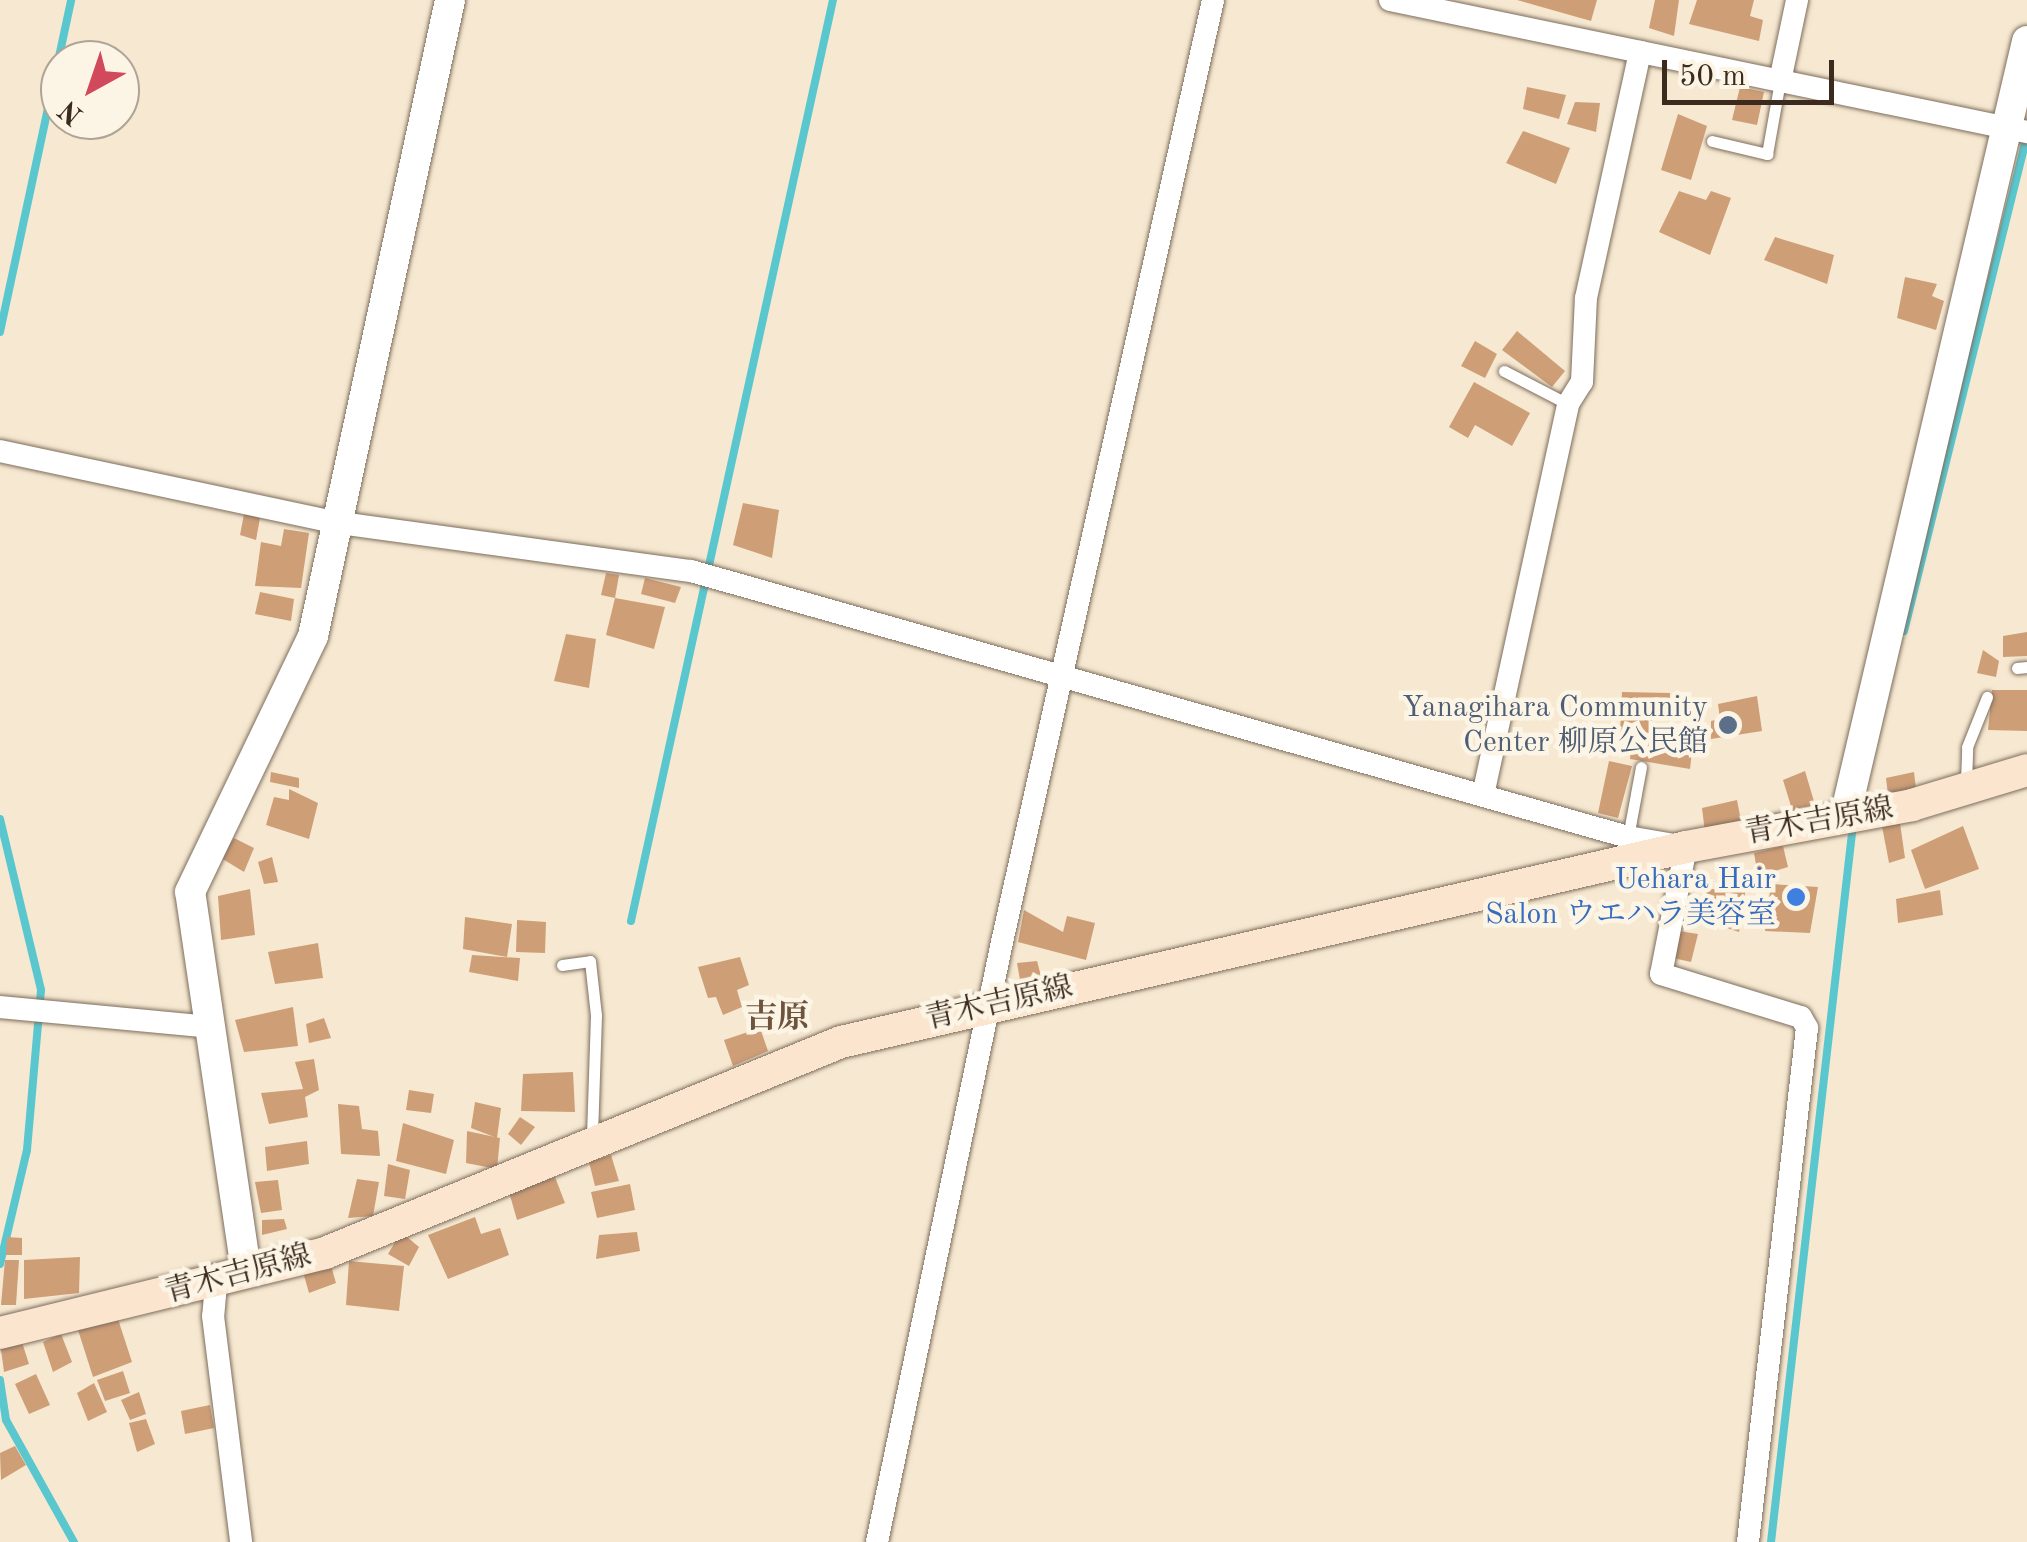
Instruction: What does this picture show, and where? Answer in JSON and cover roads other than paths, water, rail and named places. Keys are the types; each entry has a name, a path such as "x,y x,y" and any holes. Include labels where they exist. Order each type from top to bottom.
{"main road":[{"name":"青木吉原線","path":"0,1333 325,1253 841,1042 992,1003 1377,922 1686,846 1966,792 2027,770"}],"street":[{"path":"240,1542 213,1316 231,1277 212,1028 190,892 313,636 450,0"},
{"path":"876,1542 1213,0"},
{"path":"1390,0 2016,130"},
{"path":"1780,81 1796,0"},
{"path":"1845,816 2016,130 2027,41"},
{"path":"1482,795 1568,404 1582,382 1586,298 1640,52"},
{"path":"0,451 340,522 691,571 1628,838 1686,846 1661,974 1801,1017 1807,1028 1748,1542"},
{"path":"0,1007 212,1028"}],"lane":[{"path":"1712,141 1767,154 1780,81"},
{"path":"1504,371 1568,404"},
{"path":"1966,792 1968,746 1986,697"},
{"path":"1628,838 1641,767"},
{"path":"562,965 590,960 596,1015 592,1141"}],"waterway":[{"path":"0,332 71,0"},
{"path":"631,921 833,0"},
{"path":"1904,631 2027,136"},
{"path":"0,819 41,990 27,1150 0,1264"},
{"path":"1771,1542 1853,824"},
{"path":"0,1380 6,1420 74,1542"}],"place":[{"name":"Yanagihara Community Center 柳原公民館","path":"1728,725"},
{"name":"Uehara Hair Salon ウエハラ美容室","path":"1796,897"}],"district":[{"name":"吉原","path":"777,1019"}]}
